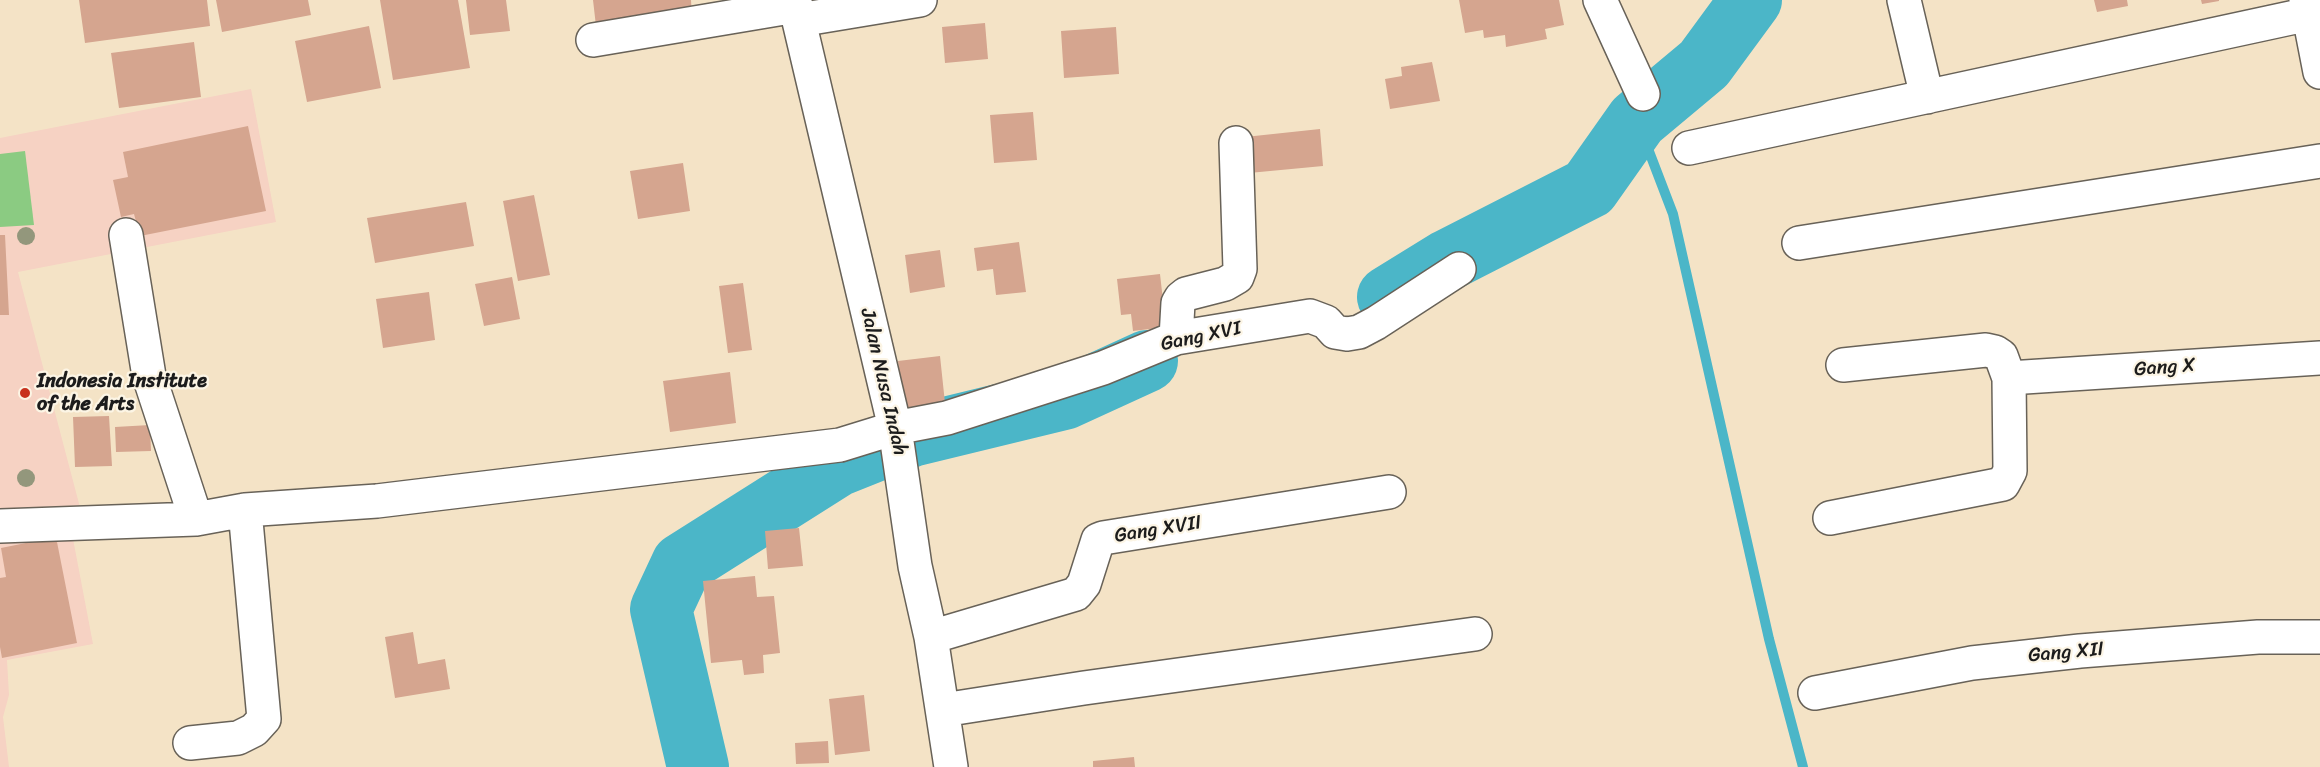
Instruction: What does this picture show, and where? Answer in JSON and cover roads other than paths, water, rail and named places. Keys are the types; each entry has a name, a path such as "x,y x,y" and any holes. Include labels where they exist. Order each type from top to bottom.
{"street":[{"path":"593,40 796,9 920,0"},
{"path":"1600,0 1643,94"},
{"path":"1904,0 1927,97"},
{"path":"1689,148 1927,97 2308,7 2320,72"},
{"name":"Jalan Nusa Indah","path":"796,9 898,442 915,566 931,637 951,767"},
{"path":"1176,338 1178,303 1181,298 1186,294 1225,284 1237,277 1240,269 1236,143"},
{"path":"1799,243 2320,161"},
{"path":"126,235 149,376 196,519"},
{"name":"Gang XVI","path":"0,526 196,519 245,510 377,501 840,445 898,442 936,421 1103,368 1176,338 1310,316 1347,334 1359,332 1459,268"},
{"path":"1830,518 2003,484 2010,471 2009,378 2001,356 1986,350 1843,365"},
{"name":"Gang X","path":"2009,378 2320,358"},
{"name":"Gang XVII","path":"931,637 1076,594 1084,584 1098,540 1103,538 1389,492"},
{"path":"190,743 238,738 254,730 264,719 245,510"},
{"path":"943,710 1084,688 1474,634"},
{"name":"Gang XII","path":"1815,693 1972,663 2080,651 2258,637 2320,637"}],"waterway":[{"path":"1388,297 1448,260 1589,188 1637,120 1704,64 1751,0"},
{"path":"1637,120 1673,214 1769,639 1803,767"},
{"path":"698,767 661,609 682,564 837,466 912,436 1064,399 1147,361"}],"place":[{"name":"Indonesia Institute of the Arts","path":"25,393"}]}
